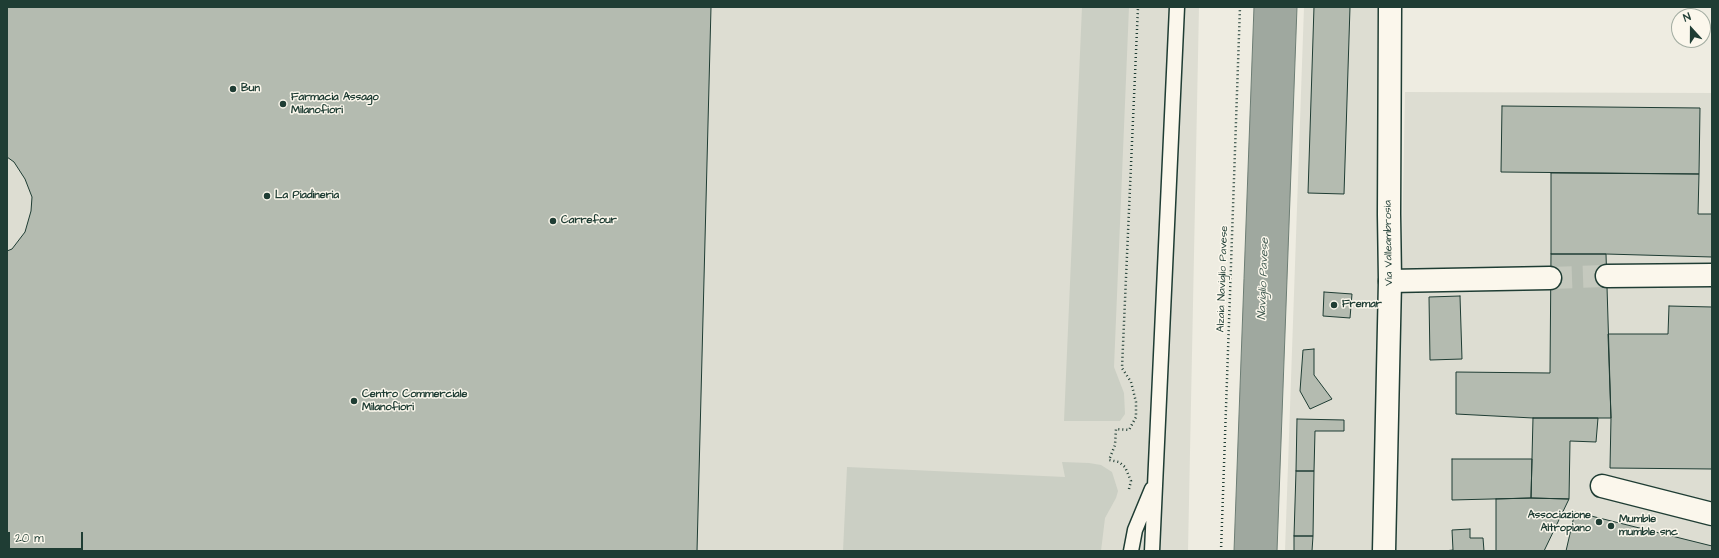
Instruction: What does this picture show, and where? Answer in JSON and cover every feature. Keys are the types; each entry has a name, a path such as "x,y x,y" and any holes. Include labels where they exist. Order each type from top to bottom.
{"main road":[{"name":"Via Valleambrosia","path":"1384,551 1390,280 1390,7"},
{"path":"1607,276 1712,275"},
{"path":"1390,280 1550,278"},
{"path":"1602,486 1712,514"}],"lane":[{"path":"1152,551 1177,7"},
{"path":"1131,551 1134,530 1156,481"}],"path":[{"path":"1128,493 1131,481 1125,467 1119,462 1109,460 1115,445 1116,429 1129,430 1136,417 1136,402 1130,382 1122,368 1138,7"},
{"name":"Alzaia Naviglio Pavese","path":"1221,551 1240,7"}],"shaded area":[{"path":"7,7 1199,7 1188,551 7,551"},
{"path":"1082,7 1129,7 1114,367 1124,393 1125,414 1120,421 1064,421"},
{"path":"1304,7 1384,7 1381,551 1285,551"},
{"path":"1405,92 1712,93 1712,551 1396,551"},
{"path":"1062,462 1101,465 1112,472 1118,491 1116,498 1105,518 1101,551 843,551 847,467 1065,477"}],"water":[{"name":"Naviglio Pavese","path":"1254,7 1297,7 1277,551 1234,551"}],"building":[{"name":"Centro Commerciale Milanofiori","path":"7,7 711,7 697,551 7,551 7,251 12,249 25,232 31,211 32,197 25,179 14,162 7,157"},
{"path":"1314,7 1350,7 1344,194 1308,193"},
{"path":"1502,106 1700,108 1699,174 1501,172"},
{"path":"1551,173 1699,174 1698,214 1712,214 1712,257 1551,254"},
{"path":"1551,254 1606,254 1611,418 1533,418 1456,414 1456,372 1550,373"},
{"path":"1324,292 1352,294 1350,318 1323,316"},
{"path":"1460,296 1462,359 1430,360 1429,297"},
{"path":"1669,306 1712,307 1712,469 1610,468 1611,418 1608,334 1668,334"},
{"path":"1314,349 1314,375 1332,399 1310,409 1300,391 1303,350"},
{"path":"1533,418 1598,418 1596,442 1570,441 1569,499 1531,498"},
{"path":"1297,419 1344,420 1344,431 1315,431 1314,471 1296,471"},
{"path":"1452,459 1532,459 1531,498 1452,500"},
{"path":"1296,471 1314,471 1313,536 1294,536"},
{"path":"1496,499 1569,499 1544,551 1496,551"},
{"path":"1575,512 1712,546 1712,551 1566,551"},
{"path":"1470,529 1470,538 1483,538 1484,551 1444,551 1453,550 1452,530"},
{"path":"1294,536 1313,536 1312,551 1294,551"}],"tunnel":[{"path":"1550,278 1607,276"}],"place":[{"name":"Bun","path":"233,89"},
{"name":"Farmacia Assago Milanofiori","path":"283,104"},
{"name":"La Piadineria","path":"267,196"},
{"name":"Carrefour","path":"553,221"},
{"name":"Fremar","path":"1334,305"},
{"name":"Centro Commerciale Milanofiori","path":"354,401"},
{"name":"Associazione Altropiano","path":"1599,522"},
{"name":"Mumble mumble snc","path":"1611,526"}]}
